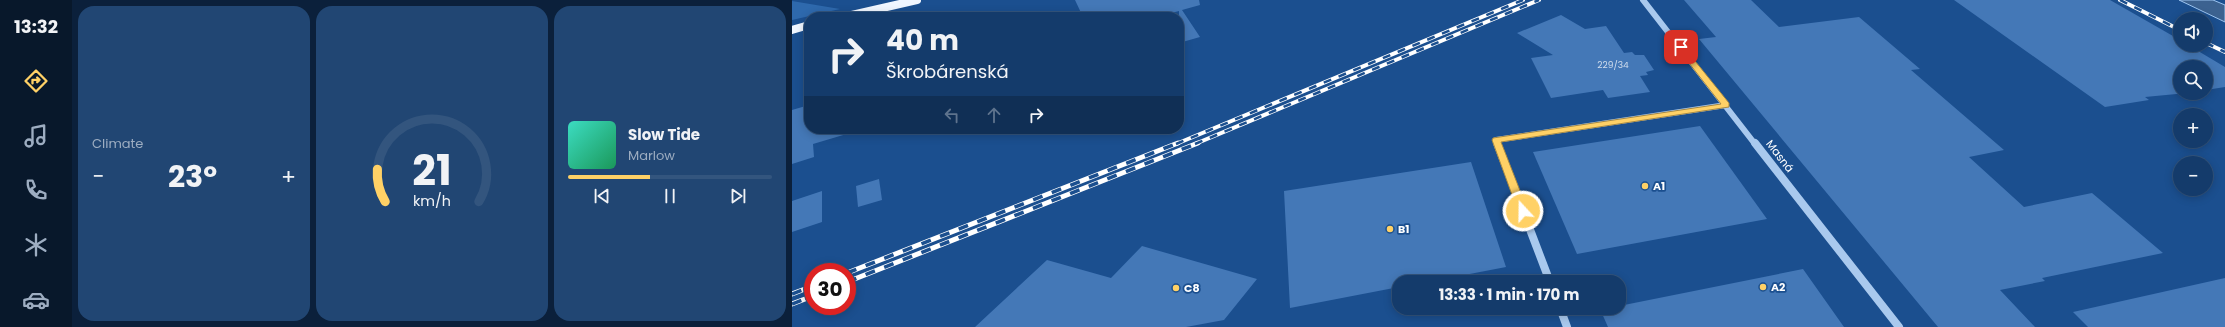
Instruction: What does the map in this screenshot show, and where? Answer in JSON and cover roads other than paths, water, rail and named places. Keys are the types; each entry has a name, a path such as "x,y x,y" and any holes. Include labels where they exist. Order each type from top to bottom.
{"main road":[{"path":"864,12 917,0"},
{"path":"792,30 804,26"}],"street":[{"name":"Masná","path":"1643,0 1899,327"},
{"path":"1547,275 1496,140 1726,105"},
{"path":"1563,315 1567,327"}],"railway":[{"path":"1176,144 1523,0"},
{"path":"1195,144 1539,0"},
{"path":"2120,0 2173,26"},
{"path":"2213,46 2225,52"},
{"path":"856,269 1178,143"},
{"path":"856,278 1198,143"},
{"path":"792,294 804,289"},
{"path":"792,304 804,299"}],"place":[{"name":"A1","path":"1645,186"},
{"name":"B1","path":"1390,229"},
{"name":"A2","path":"1763,287"},
{"name":"C8","path":"1176,288"}]}
